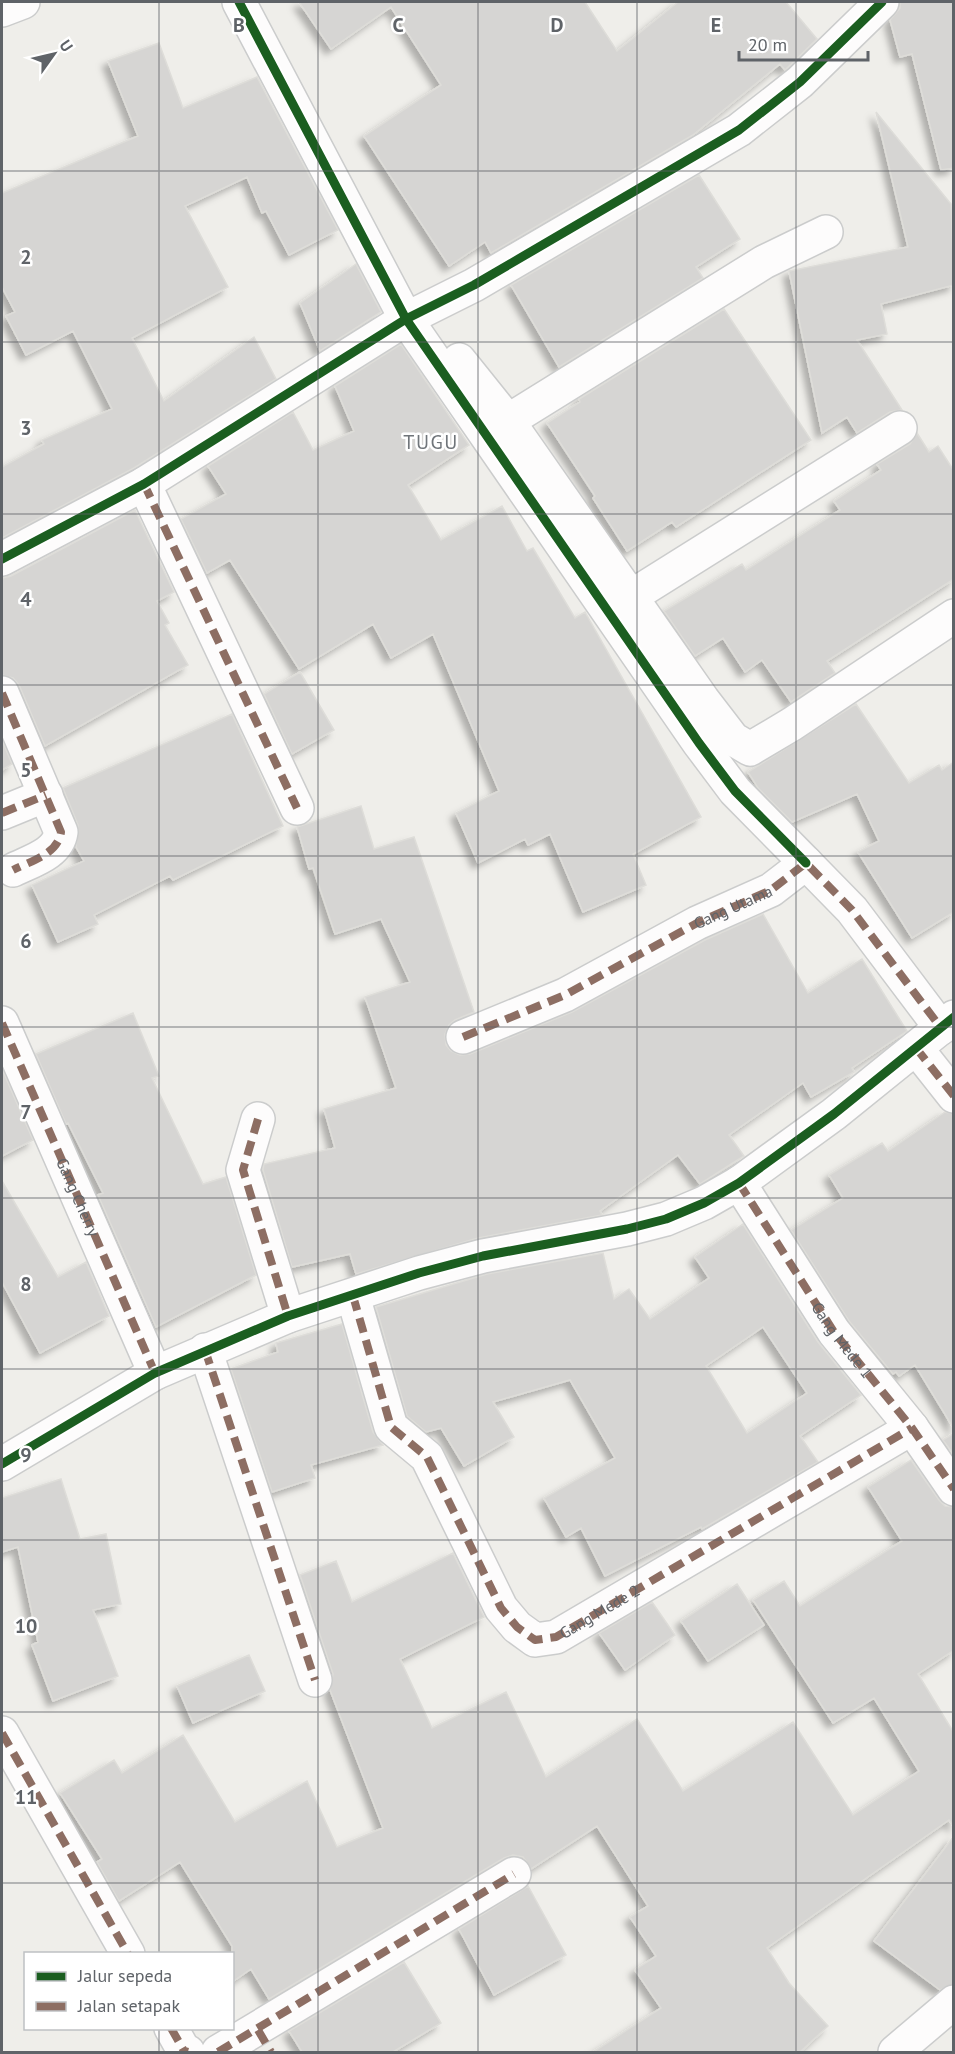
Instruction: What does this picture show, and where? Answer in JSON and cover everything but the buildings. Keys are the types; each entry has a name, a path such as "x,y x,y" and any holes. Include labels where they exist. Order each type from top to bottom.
{"street":[{"path":"2,10 23,2"},
{"path":"2,1464 155,1373 288,1316 419,1273 483,1256 627,1229 666,1219 739,1183 825,1121 947,1022 852,910 735,791 699,743 406,319 239,2"},
{"path":"2,559 85,518 144,484 406,319 474,285 739,130 800,82 882,2"},
{"path":"508,421 764,262 826,232"},
{"path":"406,319 444,341 508,421 733,739 750,749 792,724 954,616"},
{"path":"632,596 900,428"},
{"path":"144,484 297,808"},
{"path":"2,693 61,832 60,839 50,852 13,870"},
{"path":"2,813 46,795"},
{"name":"Gang Utama","path":"463,1036 565,995 697,923 771,890 806,863"},
{"name":"Gang Cherry","path":"2,1023 155,1373"},
{"path":"916,1048 954,1096"},
{"path":"258,1119 243,1170 288,1316"},
{"name":"Gang Mede 1","path":"739,1183 834,1332 912,1428 954,1489"},
{"name":"Gang Mede 2","path":"353,1296 391,1427 427,1457 501,1608 517,1627 535,1640 556,1637 912,1428"},
{"path":"205,1350 315,1680"},
{"path":"2,1733 127,1952"},
{"path":"218,2052 264,2041 514,1874"},
{"path":"895,2052 947,2020"},
{"path":"172,2030 184,2051 188,2052"}],"marked path":[{"path":"144,484 297,808"},
{"path":"2,693 61,832 59,840 49,851 13,870"},
{"path":"2,813 46,795"},
{"path":"463,1037 565,995 697,923 771,890 806,863 852,910 941,1028"},
{"path":"2,1023 155,1373"},
{"path":"916,1048 954,1096"},
{"path":"258,1119 243,1170 288,1316"},
{"path":"739,1183 834,1332 912,1428 954,1489"},
{"path":"353,1296 391,1427 427,1457 501,1608 517,1627 535,1640 556,1637 912,1428"},
{"path":"205,1350 315,1680"},
{"path":"2,1733 127,1952"},
{"path":"218,2052 514,1874"},
{"path":"172,2030 184,2051 188,2052"},
{"path":"258,2030 271,2052"}],"cycle path":[{"path":"239,2 406,319 699,743 735,791 806,863"},
{"path":"2,559 144,484 406,319 474,285 739,130 800,82 882,2"},
{"path":"2,1464 155,1373 288,1316 419,1273 483,1256 627,1229 666,1219 704,1203 739,1183 834,1114 954,1017"}],"district":[{"name":"TUGU","path":"431,442"}]}
